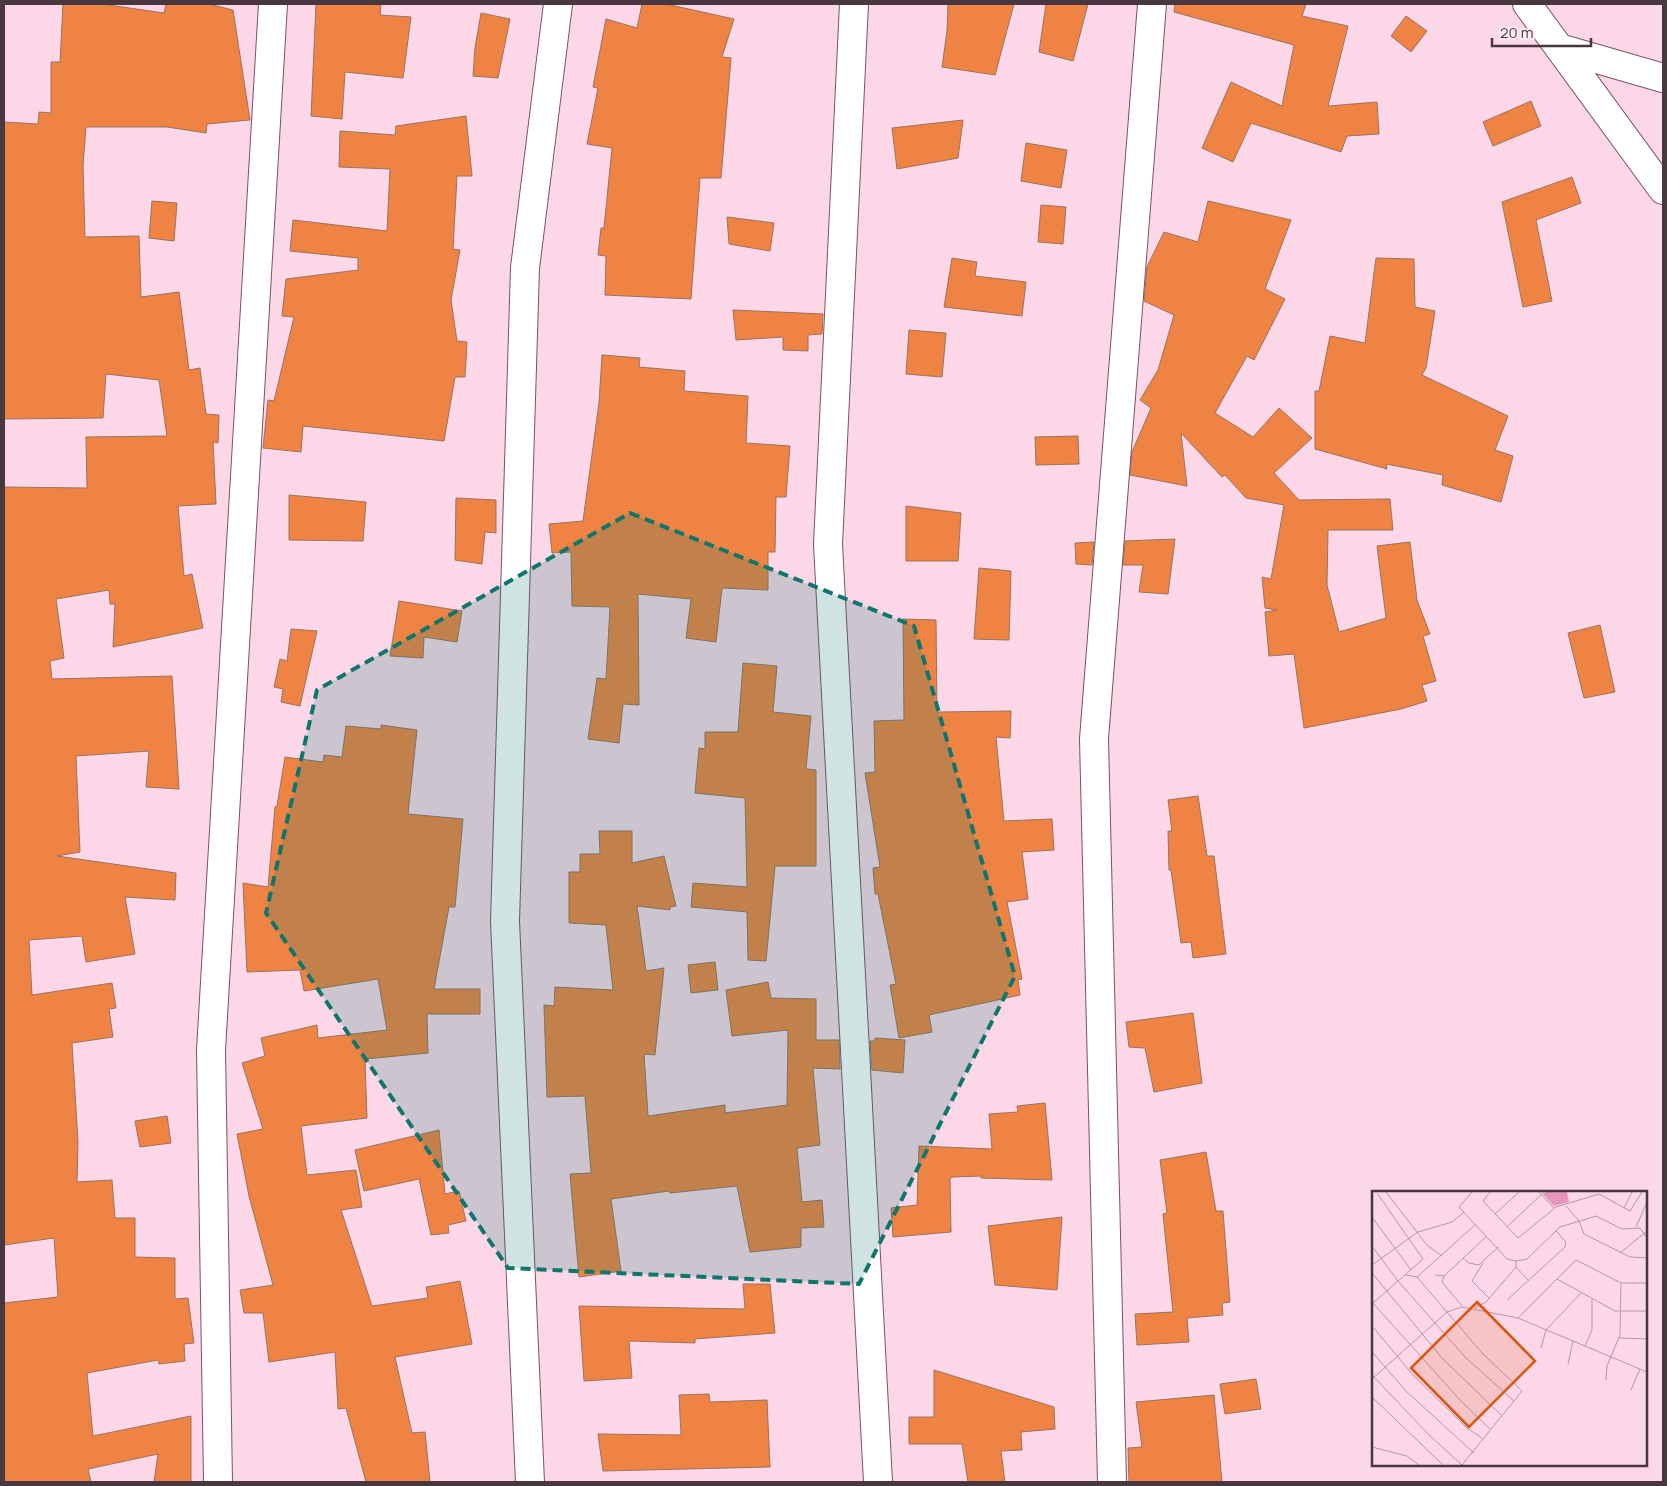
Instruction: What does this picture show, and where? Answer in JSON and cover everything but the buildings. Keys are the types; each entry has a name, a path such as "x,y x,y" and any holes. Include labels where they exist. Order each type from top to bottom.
{"street":[{"path":"218,1482 211,1050 273,4"},
{"path":"530,1482 505,921 525,268 558,4"},
{"path":"854,4 828,544 878,1482"},
{"path":"1112,1482 1094,739 1152,4"},
{"path":"1527,4 1663,190"},
{"path":"1559,48 1663,78"}],"highlighted area":[{"path":"630,513 914,626 1015,976 859,1284 508,1268 266,913 317,690"}]}
